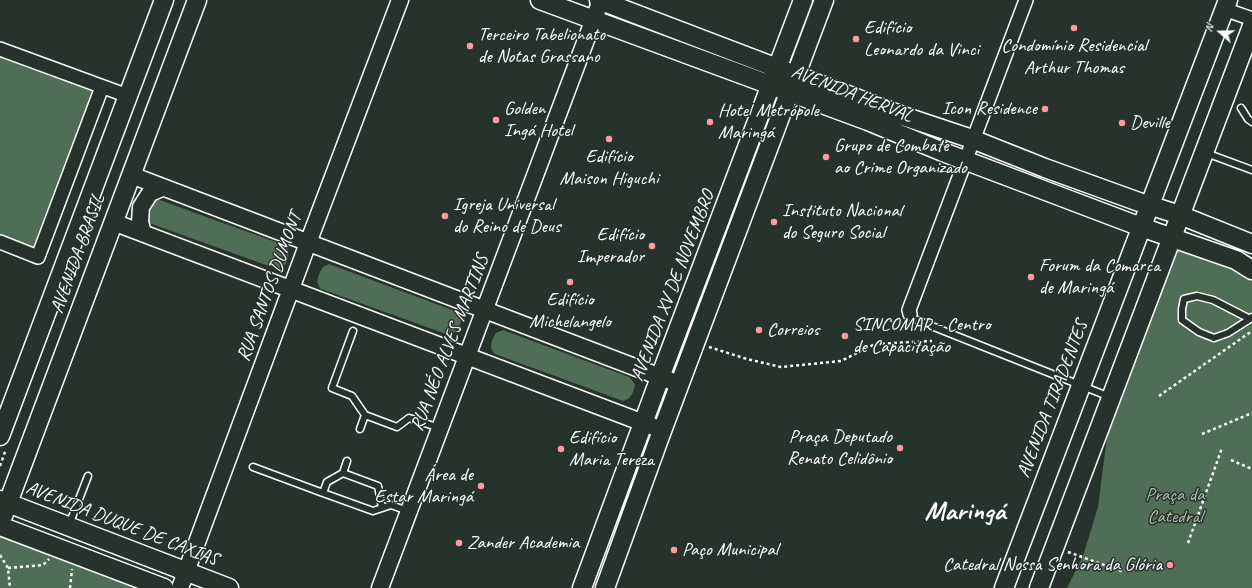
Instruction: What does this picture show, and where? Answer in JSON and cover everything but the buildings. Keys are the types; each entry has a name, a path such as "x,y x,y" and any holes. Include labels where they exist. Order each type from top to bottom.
{"main road":[{"name":"AVENIDA BRASIL","path":"0,436 164,0"},
{"name":"AVENIDA BRASIL","path":"0,525 4,501 113,222 197,0"},
{"name":"AVENIDA HERVAL","path":"540,0 868,122 1141,227 1171,236 1236,260 1252,270"},
{"name":"AVENIDA HERVAL","path":"600,0 903,116 972,139 1045,168 1149,206 1180,215 1252,244"},
{"name":"AVENIDA XV DE NOVEMBRO","path":"582,588 803,0"},
{"path":"605,588 662,430 824,0"},
{"name":"AVENIDA TIRADENTES","path":"1004,588 1226,4"},
{"path":"1039,588 1112,398 1171,236 1252,26"},
{"path":"672,28 686,54"},
{"path":"868,122 903,116"},
{"path":"1045,168 1069,199"},
{"name":"AVENIDA DUQUE DE CAXIAS","path":"4,501 72,528 183,580 228,588"},
{"path":"0,525 164,588"},
{"path":"72,528 104,566"}],"street":[{"name":"RUA SANTOS DUMONT","path":"183,580 400,0"},
{"name":"RUA NÉO ALVES MARTINS","path":"380,588 600,0"},
{"path":"910,314 909,310 972,139 1026,0"},
{"path":"1226,4 1252,19"},
{"path":"0,49 128,96"},
{"path":"0,242 38,257 102,87"},
{"path":"131,175 680,384"},
{"path":"143,233 140,222 141,207 150,193 162,188"},
{"path":"113,222 662,430"}],"lane":[{"path":"1241,108 1248,119 1252,122"},
{"path":"1204,153 1252,170"},
{"path":"1197,296 1213,300 1251,318 1228,333 1214,338 1199,332 1182,320 1184,299 1197,296"},
{"path":"910,314 912,318 1112,398"},
{"path":"353,331 332,388 352,396 365,415 397,427 409,418 440,428"},
{"path":"360,429 365,415"},
{"path":"323,493 327,482 343,473 347,461"},
{"path":"253,467 373,511 391,505 409,511"},
{"path":"343,473 378,486 382,508"},
{"path":"72,528 88,476"}],"path":[{"path":"1159,396 1252,331"},
{"path":"695,343 747,359 781,367 841,361 875,344 932,341"},
{"path":"1202,434 1252,413"},
{"path":"1188,543 1222,448"},
{"path":"1231,460 1252,470"},
{"path":"8,568 43,565 67,551 70,588"},
{"path":"0,555 8,568 10,588"},
{"path":"1083,556 1124,572"}],"green space":[{"path":"0,49 102,87 38,257 0,242"},
{"path":"157,199 284,245 288,249 287,262 284,266 277,269 149,223 146,220 148,207 151,202"},
{"name":"Praça da Catedral","path":"1171,237 1252,270 1252,588 1067,588 1083,556 1098,507 1112,398"},
{"path":"329,264 455,311 461,318 460,324 454,333 449,335 321,289 318,284 319,275 323,267"},
{"path":"503,330 629,377 635,384 633,392 628,399 623,401 495,354 491,347 492,341 496,333"},
{"path":"0,526 164,588 0,588"}],"place":[{"name":"Condomínio Residencial Arthur Thomas","path":"1074,28"},
{"name":"Edifício Leonardo da Vinci","path":"856,39"},
{"name":"Terceiro Tabelionato de Notas Grassano","path":"470,46"},
{"name":"Icon Residence","path":"1045,109"},
{"name":"Golden Ingá Hotel","path":"496,120"},
{"name":"Hotel Metrópole Maringá","path":"710,122"},
{"name":"Deville","path":"1122,123"},
{"name":"Edifício Maison Higuchi","path":"609,139"},
{"name":"Grupo de Combate ao Crime Organizado","path":"826,157"},
{"name":"Igreja Universal do Reino de Deus","path":"445,216"},
{"name":"Instituto Nacional do Seguro Social","path":"774,222"},
{"name":"Edifício Imperador","path":"652,246"},
{"name":"Forum da Comarca de Maringá","path":"1031,277"},
{"name":"Edifício Michelangelo","path":"570,282"},
{"name":"Correios","path":"759,330"},
{"name":"SINCOMAR - Centro de Capacitação","path":"845,336"},
{"name":"Praça Deputado Renato Celidônio","path":"900,448"},
{"name":"Edifício Maria Tereza","path":"561,449"},
{"name":"Área de Estar Maringá","path":"481,486"},
{"name":"Zander Academia","path":"459,543"},
{"name":"Paço Municipal","path":"674,550"},
{"name":"Catedral Nossa Senhora da Glória","path":"1170,565"}],"district":[{"name":"Maringá","path":"965,512"}]}
